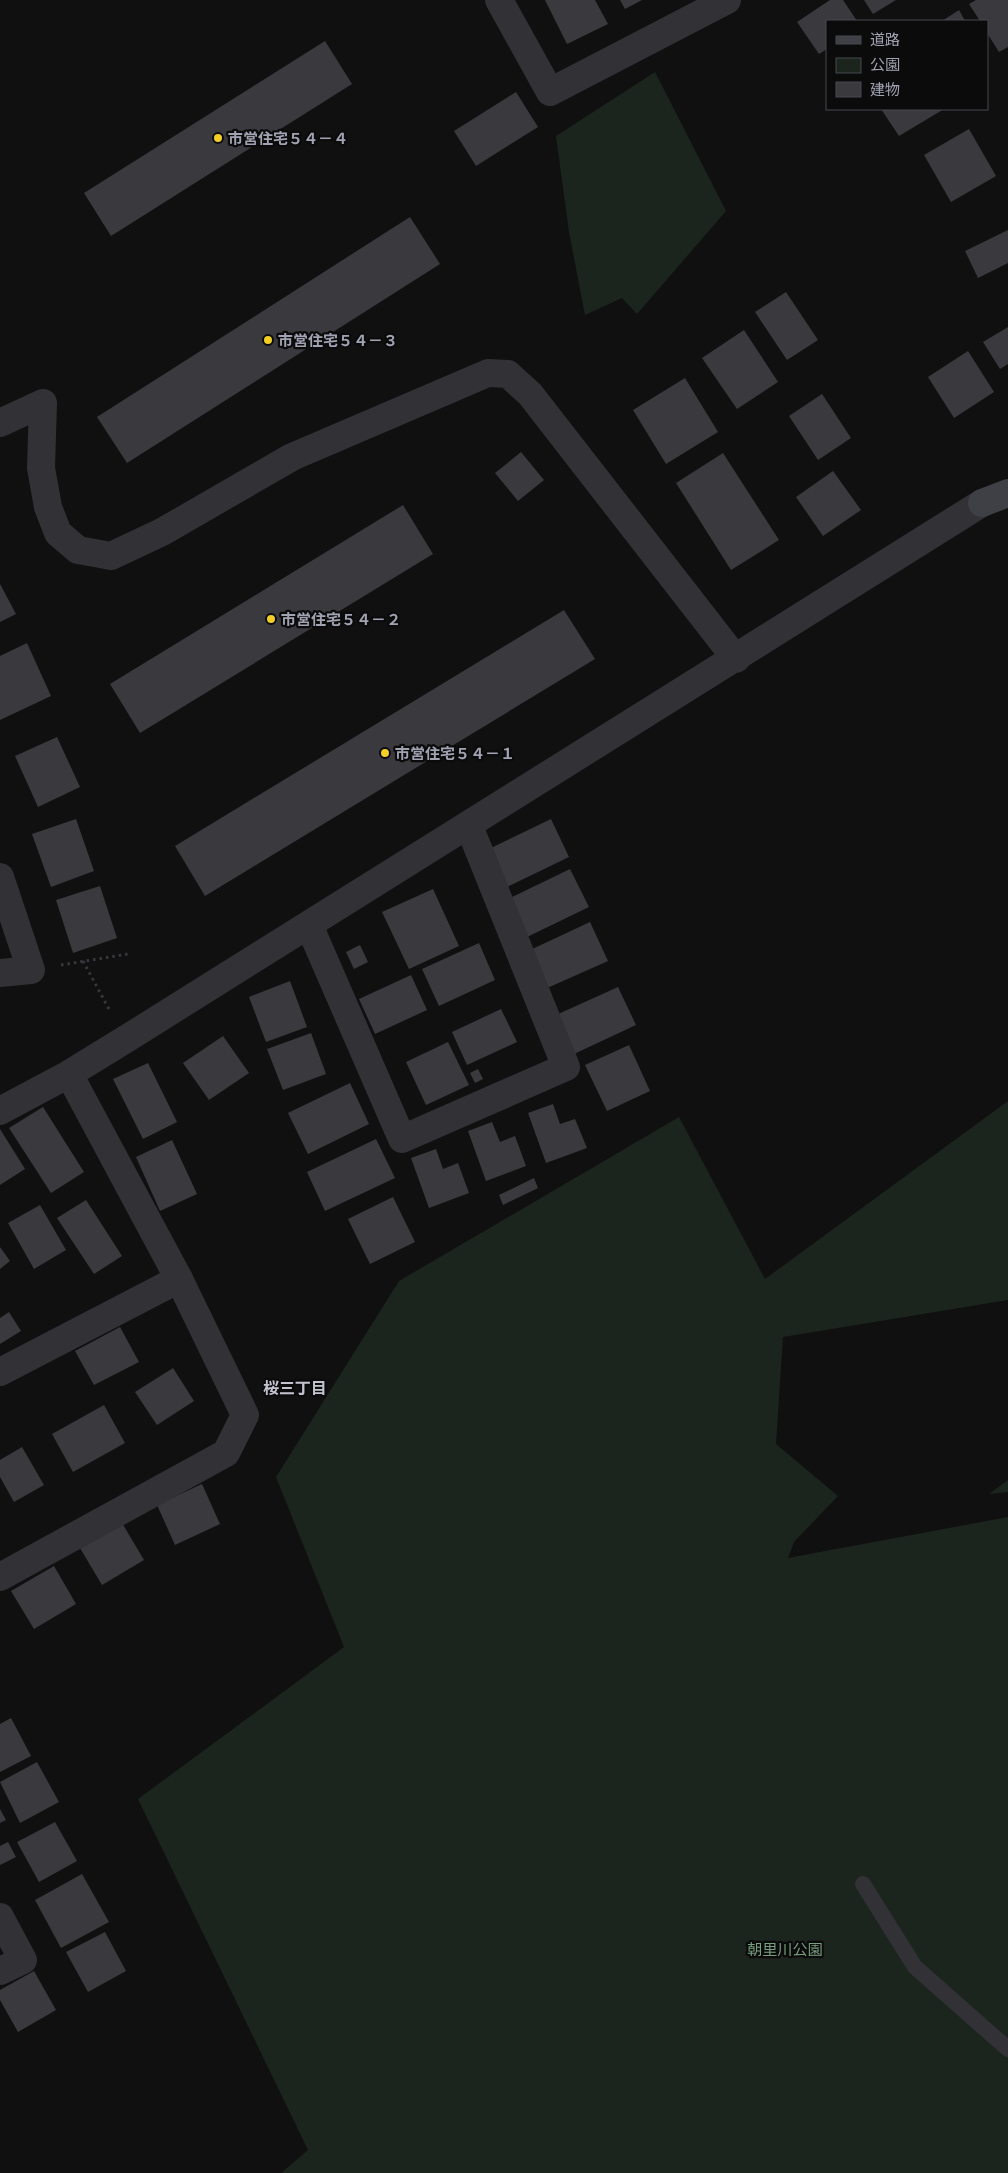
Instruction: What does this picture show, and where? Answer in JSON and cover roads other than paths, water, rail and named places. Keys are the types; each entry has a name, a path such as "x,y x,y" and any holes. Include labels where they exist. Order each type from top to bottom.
{"street":[{"path":"498,0 550,92 727,0"},
{"path":"0,423 44,403 41,468 48,507 58,533 78,550 111,556 162,532 292,457 488,373 508,374 530,394 736,658"},
{"path":"0,1111 70,1074 469,826 982,503 1008,493"},
{"path":"309,925 402,1139 566,1066 469,826"},
{"path":"0,877 31,970 0,973"},
{"path":"0,1577 226,1453 245,1415 179,1279 70,1074"},
{"path":"0,1372 179,1279"},
{"path":"0,1917 23,1960 0,1971"}],"lane":[{"path":"863,1884 915,1967 1008,2049"}],"place":[{"name":"市営住宅５４－４","path":"218,138"},
{"name":"市営住宅５４－３","path":"268,340"},
{"name":"市営住宅５４－２","path":"271,619"},
{"name":"市営住宅５４－１","path":"385,753"}],"district":[{"name":"桜三丁目","path":"295,1387"}],"park label":[{"name":"朝里川公園","path":"785,1949"}]}
